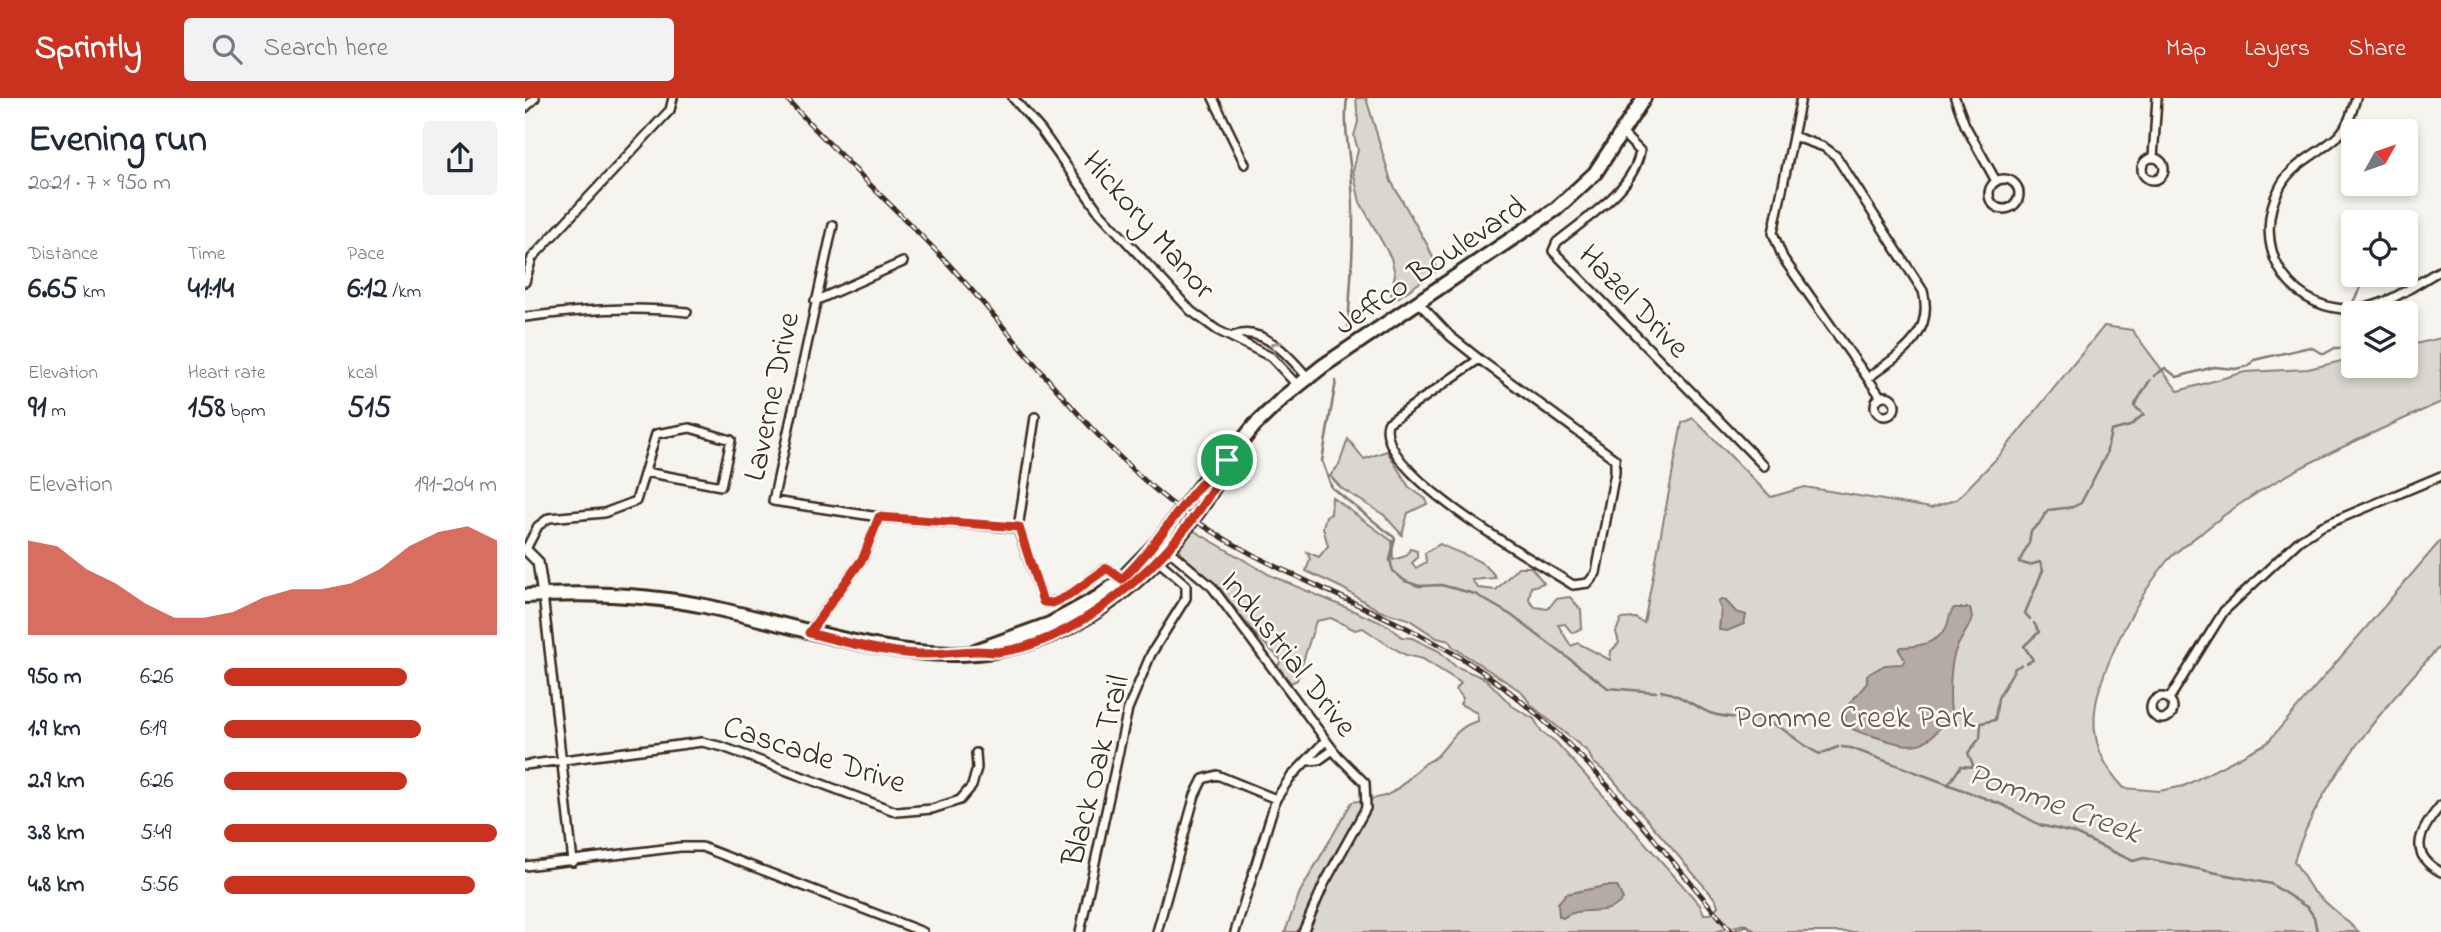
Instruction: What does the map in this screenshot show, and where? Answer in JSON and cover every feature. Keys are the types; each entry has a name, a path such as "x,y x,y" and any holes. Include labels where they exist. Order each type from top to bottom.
{"main road":[{"name":"Jeffco Boulevard","path":"975,651 1050,624 1099,597 1122,579 1159,541 1209,474 1227,460 1254,426 1303,382 1556,209 1595,173 1623,134 1644,98"},
{"name":"Jeffco Boulevard","path":"525,596 600,593 674,601 894,652 999,652 1027,644 1079,621 1128,588 1167,549 1219,480 1227,460"}],"street":[{"path":"525,108 535,98"},
{"path":"525,282 532,258 670,110 673,98"},
{"name":"Hickory Manor","path":"1013,98 1041,130 1099,212 1201,320 1233,336 1244,345 1271,356 1303,382"},
{"path":"1213,98 1245,164"},
{"path":"1801,98 1773,233 1783,258 1881,397"},
{"path":"1955,98 1965,125 1996,181"},
{"path":"2153,158 2157,98"},
{"path":"2356,98 2349,121 2339,135 2294,170 2281,185 2270,226 2272,249 2279,271 2293,289 2309,302 2339,310 2367,307 2390,299 2441,270"},
{"name":"Hazel Drive","path":"1623,134 1640,151 1639,160 1623,187 1557,242 1553,251 1764,466"},
{"path":"1793,136 1824,146 1836,156 1923,291 1926,316 1918,337 1868,378"},
{"path":"2006,180 2017,188 2018,198 2009,209 1994,206 1989,198 1990,189 1996,181 2006,180"},
{"name":"Laverne Drive","path":"833,225 773,500 879,517 1019,527"},
{"path":"815,301 903,262"},
{"path":"1419,303 1450,336 1615,459 1615,473 1596,573 1588,583 1573,585 1456,509 1427,489 1391,450 1385,433 1388,423 1479,359"},
{"path":"525,317 606,307 687,312"},
{"name":"Hickory Manor","path":"1233,336 1247,333 1272,343 1290,356 1303,382"},
{"path":"1035,417 1019,527 1043,602 1053,603 1068,596 1107,568 1122,579"},
{"path":"573,862 543,594 538,562 525,549 538,526 549,518 604,513 634,502 656,434 690,428 731,440 721,486 645,472"},
{"path":"2169,699 2224,611 2300,540 2322,526 2441,477"},
{"path":"809,633 863,558 879,517"},
{"name":"Industrial Drive","path":"1167,549 1212,587 1333,750 1359,775 1367,793 1366,808 1324,884 1303,932"},
{"name":"Black Oak Trail","path":"1080,932 1128,709 1151,654 1187,598 1186,585 1157,560"},
{"path":"1235,932 1276,799 1290,778 1327,740"},
{"name":"Cascade Drive","path":"525,765 702,743 723,747 897,812 932,809 960,800 972,786 977,768 976,753"},
{"path":"1315,750 1322,758"},
{"path":"1308,761 1322,758 1333,750"},
{"path":"1157,932 1195,795 1203,779 1217,775 1276,799"},
{"path":"2441,805 2423,827 2419,841 2428,862 2441,872"},
{"path":"525,866 680,847 702,847 923,932"}],"green space":[{"path":"1356,98 1366,98 1391,181 1428,246 1438,270 1393,301 1391,293 1395,274 1391,258 1360,202 1353,171 1358,150 1354,136 1358,122"},
{"name":"Pomme Creek Park","path":"2104,326 2132,330 2178,391 2245,372 2308,369 2341,361 2341,378 2418,378 2418,343 2441,338 2441,402 2348,444 2288,475 2231,510 2167,561 2126,625 2107,667 2097,700 2095,731 2098,745 2103,760 2124,788 2159,791 2184,786 2267,743 2441,540 2441,645 2377,719 2336,775 2319,803 2294,861 2312,890 2359,932 1757,932 1744,924 1715,932 1285,932 1300,892 1352,802 1378,798 1399,788 1423,765 1437,756 1459,730 1478,721 1477,713 1460,704 1463,698 1456,689 1461,683 1423,659 1406,655 1388,645 1363,628 1355,630 1331,618 1316,621 1297,680 1291,683 1278,666 1281,660 1254,633 1217,585 1181,554 1179,548 1191,529 1270,575 1389,626 1402,637 1412,638 1439,651 1455,666 1486,679 1512,706 1534,719 1542,732 1556,742 1700,905 1704,914 1711,914 1718,906 1716,900 1610,776 1593,762 1588,752 1532,706 1522,692 1453,647 1449,641 1437,638 1408,619 1380,611 1342,588 1306,571 1310,559 1307,552 1319,557 1328,546 1323,527 1326,516 1331,514 1332,497 1392,541 1393,560 1406,556 1410,549 1417,551 1417,558 1412,563 1416,568 1426,562 1425,553 1440,544 1484,565 1496,578 1472,580 1478,588 1496,590 1518,567 1531,567 1544,583 1531,587 1529,600 1535,607 1548,609 1556,599 1570,597 1581,610 1582,628 1572,633 1565,624 1558,625 1571,646 1578,643 1610,660 1611,651 1619,643 1616,632 1621,619 1635,618 1644,623 1682,423 1693,418 1771,497 1805,487 1931,508 1957,499 2000,455"},
{"path":"1348,439 1364,459 1387,451 1409,487 1426,499 1427,504 1408,513 1402,535 1384,515 1341,488 1330,476 1339,465"}],"shaded area":[{"path":"1726,601 1736,612 1746,615 1744,624 1727,631 1719,630 1721,609 1718,602"},
{"path":"1954,608 1970,608 1972,618 1953,658 1950,682 1951,712 1935,734 1919,744 1901,744 1861,732 1846,724 1845,709 1867,683 1867,675 1885,665 1902,664 1905,660 1899,650 1901,647 1920,645 1938,637 1946,628"},
{"path":"1617,886 1623,899 1617,905 1610,909 1578,912 1563,918 1559,916 1558,903 1566,894"}],"waterway":[{"name":"Pomme Creek","path":"1347,98 1346,130 1353,220 1348,326"},
{"path":"2354,301 2361,287"},
{"path":"2154,376 2165,368 2177,377 2214,367 2235,369 2249,366 2254,360 2310,347 2324,354 2341,348"},
{"path":"2030,619 2025,613 2043,570 2040,562 2029,565 2019,562 2029,543 2031,531 2048,510 2073,507 2081,503 2106,455 2111,431 2130,426 2144,414 2134,406 2150,380"},
{"name":"Pomme Creek","path":"1336,381 1322,461 1332,488 1395,538 1390,560 1393,571 1405,581 1419,586 1441,585 1475,594 1511,615 1608,688 1656,692"},
{"path":"2027,663 2033,660 2024,646 2039,632 2034,623"},
{"path":"1948,785 1961,766 1974,767 1968,753 1980,738 1981,723 1995,720 1998,698 2015,668 2021,665"},
{"name":"Pomme Creek","path":"1661,691 1680,697 1710,713 1772,724 1820,754 1838,747"},
{"name":"Pomme Creek","path":"1842,747 1851,748 2003,805 2040,825 2073,833 2133,861 2144,858 2271,884 2308,908 2314,917 2317,932"},
{"path":"1731,932 1747,925 1755,932"}],"railway":[{"path":"786,98 943,258 1052,384 1138,475 1170,502 1240,547 1427,638 1502,686 1574,749 1640,822 1732,932"}],"route":[{"path":"1227,460 1219,480 1167,549 1148,569 1104,606 1053,634 999,652 919,654 867,647 809,633 863,558 879,517 1019,527 1043,602 1053,603 1068,596 1107,568 1122,579 1159,541 1209,474 1227,460"}]}
